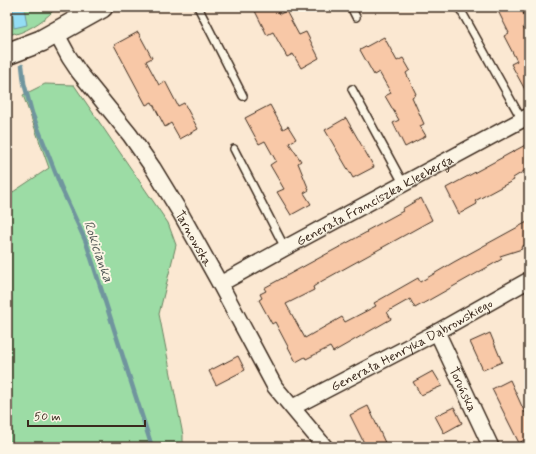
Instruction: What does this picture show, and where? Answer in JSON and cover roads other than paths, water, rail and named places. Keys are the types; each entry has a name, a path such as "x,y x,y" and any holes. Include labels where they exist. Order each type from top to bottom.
{"street":[{"path":"7,54 41,41 102,7"},
{"name":"Tarnowska","path":"56,33 79,72 130,135 153,168 181,214 220,284 275,387 325,447"},
{"name":"Generała Franciszka Kleeberga","path":"220,284 525,118"},
{"name":"Generała Henryka Dąbrowskiego","path":"293,408 437,332 529,280"},
{"name":"Toruńska","path":"437,332 491,447"}],"lane":[{"path":"198,7 243,96"},
{"path":"351,7 356,17"},
{"path":"459,7 525,118"},
{"path":"352,89 403,184"},
{"path":"234,149 285,248"}],"water":[{"path":"12,7 24,7 27,25 14,28"}],"waterway":[{"name":"Rokicianka","path":"22,65 24,83 32,113 61,187 86,242 152,447"}]}
